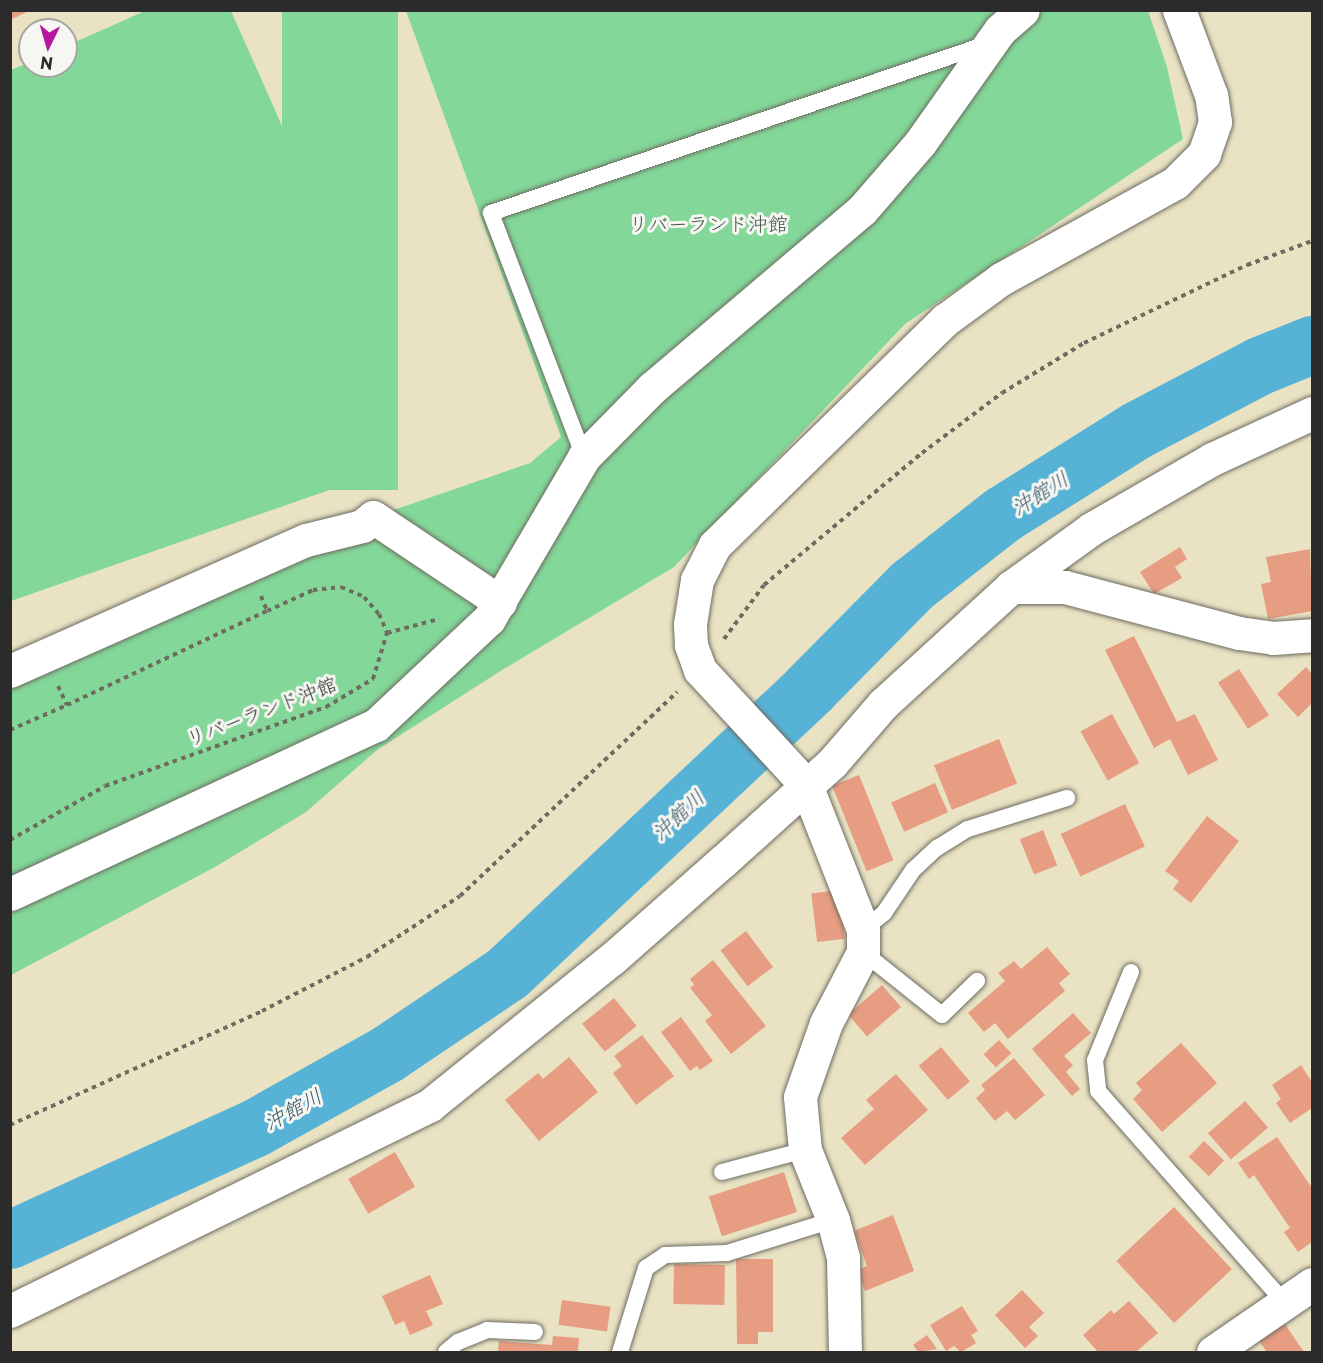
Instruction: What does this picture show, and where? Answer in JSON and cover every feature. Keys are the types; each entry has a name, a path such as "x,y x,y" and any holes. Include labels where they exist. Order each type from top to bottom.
{"street":[{"path":"10,894 376,725 489,619 584,457 652,388 862,210 920,143 989,44 1023,10"},
{"path":"845,1353 843,1257 833,1220 805,1150 800,1097 826,1023 863,941 800,777 726,694 700,670 690,645 690,624 697,580 715,545 945,320 1001,279 1175,183 1204,154 1215,122 1211,95 1179,10"},
{"path":"10,1311 430,1105 613,958 800,777 832,763 883,704 1011,587 1111,517 1212,459 1312,413"},
{"path":"10,671 249,565 333,531 362,526 373,517 500,602"},
{"path":"1011,587 1065,587 1239,633 1273,638 1312,635"},
{"path":"1213,1353 1312,1284"}],"lane":[{"path":"584,457 491,213 989,44"},
{"path":"977,981 942,1015 863,941 913,870 937,848 968,830 1067,798"},
{"path":"1131,972 1095,1060 1098,1091 1286,1303"},
{"path":"722,1173 805,1150"},
{"path":"620,1353 646,1268 665,1255 727,1253 833,1220"},
{"path":"446,1353 458,1342 487,1330 535,1332"}],"path":[{"path":"10,1125 262,1011 367,957 451,902 700,670 764,585 922,453 1002,393 1084,343 1246,265 1312,241"},
{"path":"249,565 267,611"},
{"path":"10,730 313,590 341,587 364,597 380,614 387,633 444,618"},
{"name":"リバーランド沖館","path":"10,840 105,786 326,706 373,679 387,633"},
{"path":"45,656 67,705"}],"green space":[{"path":"145,11 231,11 393,376 358,480 11,601 11,70 18,67 18,78 78,78 78,41"},
{"path":"282,11 398,11 398,490 282,490"},
{"name":"リバーランド沖館","path":"406,11 1148,11 1167,67 1183,139 905,324 674,567 502,670 377,750 306,812 215,867 11,975 11,685 333,531 530,463 561,437"}],"building":[{"path":"10,10 31,10 10,20"},
{"path":"1180,547 1187,559 1175,567 1182,578 1154,594 1140,572"},
{"path":"1310,549 1312,611 1268,619 1261,584 1271,582 1266,557"},
{"path":"1134,636 1177,722 1195,714 1218,760 1188,775 1170,739 1154,748 1105,650"},
{"path":"1306,667 1312,674 1312,703 1298,717 1277,694"},
{"path":"1239,669 1269,715 1248,729 1218,683"},
{"path":"1112,714 1139,763 1108,780 1081,731"},
{"path":"999,739 1017,784 952,810 934,765"},
{"path":"859,775 893,860 867,871 832,786"},
{"path":"935,783 948,812 904,832 891,803"},
{"path":"1125,804 1145,847 1081,877 1061,834"},
{"path":"1207,816 1239,841 1191,903 1173,889 1179,881 1165,871"},
{"path":"1043,830 1057,865 1034,875 1020,839"},
{"path":"839,890 845,939 817,942 811,893"},
{"path":"746,931 773,967 748,986 720,950"},
{"path":"1047,947 1070,974 1059,983 1065,991 1008,1039 995,1023 984,1032 968,1013 1005,981 998,973 1014,961 1021,969"},
{"path":"713,960 766,1026 731,1054 705,1021 712,1015 690,988 694,985 690,979"},
{"path":"882,985 901,1007 867,1036 848,1015"},
{"path":"614,998 637,1026 605,1052 582,1024"},
{"path":"1073,1013 1091,1033 1064,1056 1073,1065 1066,1072 1080,1089 1072,1096 1032,1049"},
{"path":"681,1017 713,1061 700,1070 697,1066 690,1071 661,1032"},
{"path":"642,1035 674,1076 636,1105 613,1073 622,1066 614,1056"},
{"path":"999,1040 1011,1053 996,1067 984,1054"},
{"path":"1181,1043 1217,1083 1162,1132 1133,1099 1142,1090 1136,1083"},
{"path":"941,1047 970,1081 948,1100 919,1066"},
{"path":"569,1057 598,1092 539,1141 505,1100 538,1073 543,1079"},
{"path":"1014,1058 1045,1095 1015,1120 1007,1111 995,1121 976,1098 985,1090 981,1085"},
{"path":"1301,1065 1312,1082 1312,1108 1290,1123 1276,1103 1281,1099 1272,1085"},
{"path":"896,1074 928,1110 865,1165 841,1138 874,1109 866,1100"},
{"path":"1245,1101 1268,1127 1231,1160 1208,1133"},
{"path":"1277,1137 1312,1188 1312,1242 1298,1252 1284,1232 1290,1228 1254,1175 1249,1179 1238,1163"},
{"path":"1204,1141 1224,1160 1209,1176 1189,1157"},
{"path":"395,1152 415,1187 368,1214 348,1179"},
{"path":"784,1172 797,1212 722,1236 709,1196"},
{"path":"1174,1207 1232,1269 1174,1323 1116,1261"},
{"path":"893,1215 914,1271 865,1291 857,1270 867,1266 854,1231"},
{"path":"736,1259 773,1259 773,1332 758,1332 758,1344 737,1344"},
{"path":"674,1264 725,1265 724,1305 673,1304"},
{"path":"430,1275 443,1304 426,1311 433,1325 410,1335 404,1321 395,1325 382,1296"},
{"path":"1022,1290 1044,1313 1029,1327 1038,1336 1025,1348 995,1315"},
{"path":"562,1300 611,1307 607,1332 559,1325"},
{"path":"1129,1301 1158,1333 1136,1352 1098,1352 1083,1335 1111,1310 1114,1314"},
{"path":"962,1306 978,1331 971,1335 976,1343 961,1352 954,1346 946,1351 930,1325"},
{"path":"1285,1324 1304,1352 1267,1352 1259,1341"},
{"path":"927,1335 937,1349 918,1352 913,1345"},
{"path":"553,1336 579,1338 578,1352 498,1352 499,1341 552,1345"}],"waterway":[{"name":"沖館川","path":"10,1240 254,1129 388,1054 508,973 810,689 913,585 1004,514 1138,430 1260,366 1312,345"}]}
